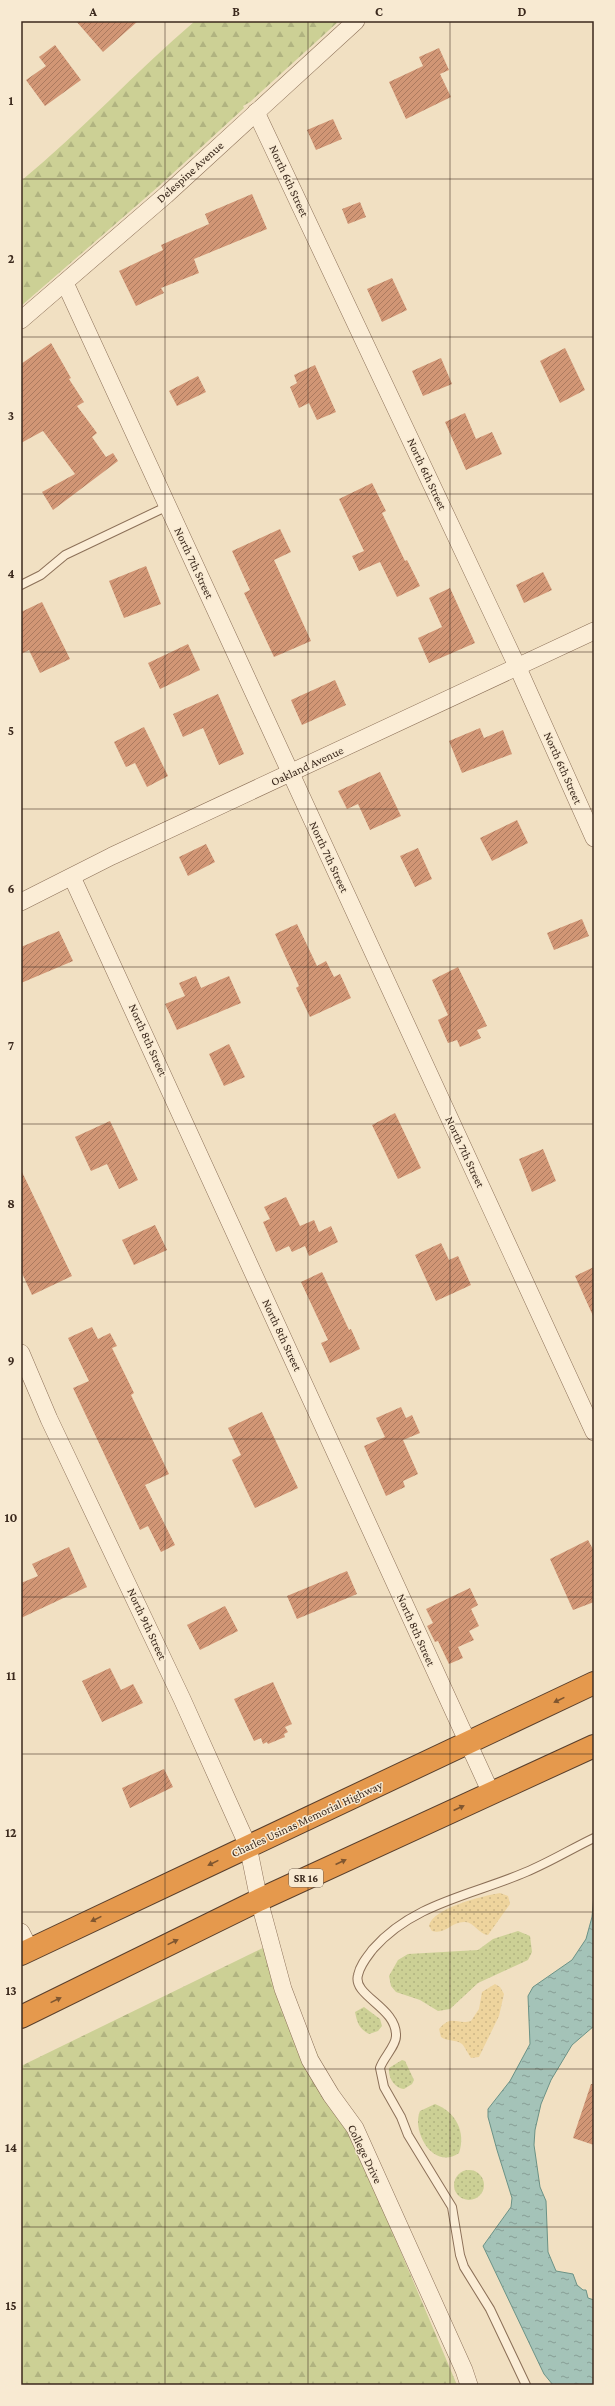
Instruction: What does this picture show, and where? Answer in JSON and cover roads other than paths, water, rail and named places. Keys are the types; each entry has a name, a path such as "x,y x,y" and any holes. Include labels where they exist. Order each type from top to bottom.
{"highway":[{"name":"Charles Usinas Memorial Highway","path":"24,1945 248,1846 468,1744 594,1683"},
{"name":"SR 16","path":"21,2017 258,1900 594,1746"}],"street":[{"name":"Delespine Avenue","path":"21,320 65,283 356,21"},
{"name":"North 6th Street","path":"256,112 518,668 594,838"},
{"name":"North 7th Street","path":"65,283 292,773 594,1432"},
{"name":"Oakland Avenue","path":"21,902 112,856 518,668 594,631"},
{"name":"North 8th Street","path":"72,877 110,955 491,1794"},
{"name":"North 9th Street","path":"21,1353 49,1418 182,1699 248,1846 258,1900"},
{"name":"College Drive","path":"258,1900 283,1989 310,2060 331,2095 355,2128 464,2370 469,2385"}],"lane":[{"path":"21,585 41,575 65,555 168,506"},
{"path":"526,2385 490,2309 464,2266 460,2255 452,2207 435,2178 418,2154 401,2117 384,2087 380,2068 394,2042 396,2036 395,2028 392,2019 386,2011 360,1989 357,1976 364,1960 381,1941 406,1921 440,1903 526,1873 594,1838"}],"water":[{"path":"594,1895 594,2026 572,2045 551,2080 541,2104 535,2130 534,2145 540,2187 546,2201 548,2252 556,2271 573,2274 577,2285 583,2290 586,2290 588,2298 594,2300 594,2385 553,2385 544,2374 483,2246 511,2207 512,2198 488,2117 488,2109 510,2081 530,2044 528,1996 533,1987 572,1960 586,1939 592,1917"}]}
